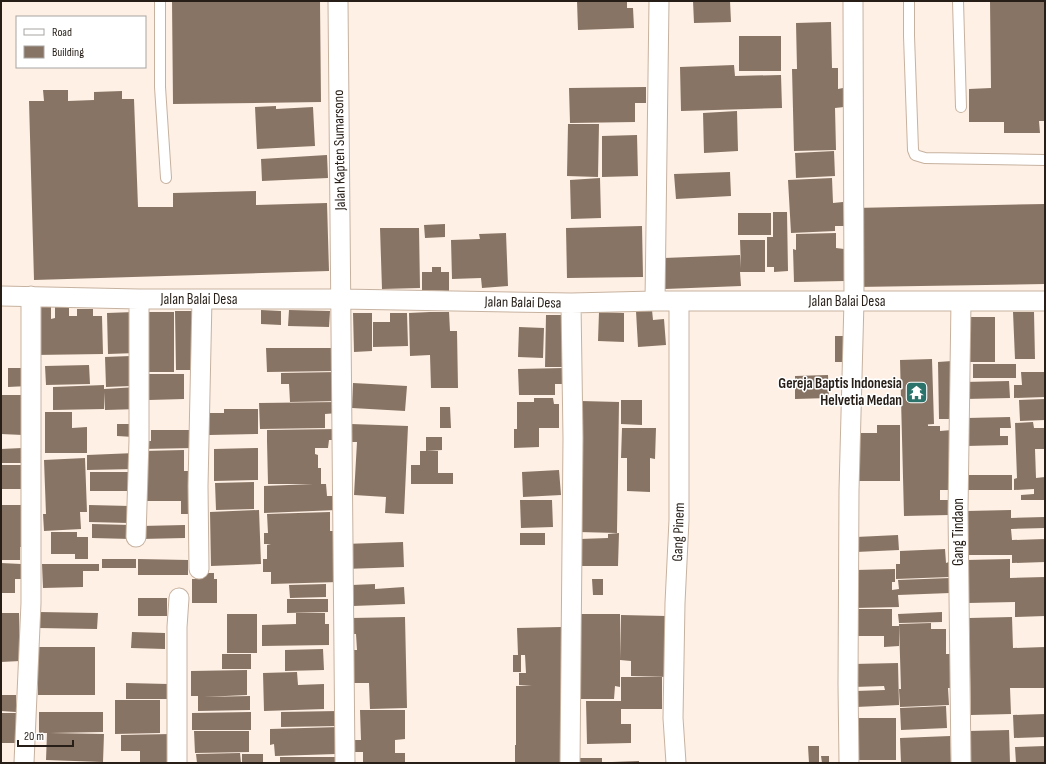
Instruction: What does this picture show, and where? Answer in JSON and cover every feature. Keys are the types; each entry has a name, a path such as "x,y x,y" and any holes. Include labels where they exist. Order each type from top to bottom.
{"street":[{"name":"Jalan Kapten Sumarsono","path":"338,1 339,167 342,299 345,763"},
{"path":"655,300 659,1"},
{"path":"849,763 849,498 854,301 853,1"},
{"name":"Jalan Balai Desa","path":"1,296 139,299 342,299 571,303 655,300 961,302 1045,301"},
{"path":"24,763 31,603 31,296"},
{"path":"136,537 139,440 139,299"},
{"path":"199,569 198,486 202,299"},
{"name":"Gang Pinem","path":"676,763 673,718 675,603 679,520 678,301"},
{"name":"Gang Tindaon","path":"961,302 958,511 962,763"},
{"path":"570,763 573,445 571,303"},
{"path":"177,763 177,627 179,598"}],"lane":[{"path":"160,1 160,87 166,178"},
{"path":"909,1 912,150 914,155 924,158 1045,160"},
{"path":"958,1 961,107"}],"building":[{"path":"172,1 320,1 321,102 173,104"},
{"path":"577,1 627,1 627,8 633,8 634,28 578,30"},
{"path":"693,1 730,1 731,22 694,23"},
{"path":"990,1 1045,1 1045,121 1039,121 1040,133 1004,133 1004,122 969,122 969,89 991,88"},
{"path":"831,22 832,68 838,68 838,89 843,88 844,107 835,108 836,150 794,151 792,69 797,69 796,23"},
{"path":"739,36 781,36 781,71 739,71"},
{"path":"734,65 735,76 781,75 782,108 681,111 680,67"},
{"path":"646,87 646,103 635,103 635,122 570,123 569,88"},
{"path":"43,90 68,90 68,101 94,100 94,92 122,91 122,99 134,99 138,207 173,207 173,193 256,191 256,205 327,203 329,271 34,280 29,101 44,101"},
{"path":"276,106 276,109 313,107 315,146 257,149 255,107"},
{"path":"737,111 738,151 704,153 703,113"},
{"path":"568,124 599,124 598,177 567,176"},
{"path":"637,135 638,176 602,177 602,136"},
{"path":"834,151 835,176 796,178 795,153"},
{"path":"327,155 328,178 262,181 261,159"},
{"path":"730,172 731,196 676,199 674,174"},
{"path":"600,178 601,218 571,219 570,180"},
{"path":"832,178 833,203 843,202 844,226 835,226 835,231 791,233 788,180"},
{"path":"1045,204 1045,284 856,287 854,208"},
{"path":"773,212 787,212 788,271 774,272 774,267 767,267 767,237 773,237"},
{"path":"738,213 771,213 771,235 738,235"},
{"path":"445,224 445,237 425,238 424,225"},
{"path":"642,226 643,277 567,278 566,228"},
{"path":"380,228 419,228 420,288 382,289"},
{"path":"506,233 508,286 482,288 481,278 452,279 451,240 480,239 479,234"},
{"path":"836,233 836,248 844,249 845,281 794,282 793,249 796,250 796,234"},
{"path":"740,240 765,240 765,272 740,272 741,286 665,289 664,258 740,255 741,268"},
{"path":"432,267 441,267 441,272 449,272 449,291 422,290 422,272 432,272"},
{"path":"33,303 51,303 51,319 55,318 55,305 69,304 69,316 77,316 77,309 93,309 93,316 102,316 103,354 34,355"},
{"path":"261,310 281,311 281,325 261,324"},
{"path":"289,310 330,311 329,327 288,326"},
{"path":"652,310 653,320 664,319 666,345 638,347 636,311"},
{"path":"175,311 196,311 197,370 176,370"},
{"path":"134,312 136,353 108,354 107,313"},
{"path":"148,312 174,312 174,372 148,372"},
{"path":"449,312 450,331 457,331 458,388 431,388 430,355 410,356 409,313"},
{"path":"599,312 624,313 624,342 598,341"},
{"path":"1013,312 1034,312 1035,359 1015,359"},
{"path":"353,313 372,313 372,351 354,352"},
{"path":"390,313 407,313 408,346 373,347 373,322 390,322"},
{"path":"546,315 563,315 563,367 545,367"},
{"path":"963,317 995,317 995,362 964,362"},
{"path":"519,327 544,328 543,358 518,357"},
{"path":"835,336 847,336 847,362 835,362"},
{"path":"266,348 335,348 335,371 267,372"},
{"path":"131,356 131,386 106,387 105,357"},
{"path":"932,359 934,424 928,424 928,426 940,426 940,431 952,430 953,490 940,490 940,500 949,500 949,515 904,516 900,360"},
{"path":"952,361 953,419 939,419 938,362"},
{"path":"973,364 1016,364 1016,378 973,378"},
{"path":"89,365 90,384 46,385 45,366"},
{"path":"8,368 28,368 28,386 8,387"},
{"path":"564,368 564,384 555,384 555,395 519,395 518,369"},
{"path":"338,372 339,401 290,402 289,384 281,384 281,373"},
{"path":"1021,372 1045,372 1045,397 1014,398 1014,385 1022,385"},
{"path":"149,374 184,374 184,399 149,400"},
{"path":"828,375 829,398 795,399 795,376"},
{"path":"1009,381 1010,398 965,399 964,382"},
{"path":"353,383 407,386 405,411 352,408"},
{"path":"104,385 104,389 137,387 138,409 105,410 104,392 104,409 53,410 53,387"},
{"path":"1,395 24,395 23,435 1,434"},
{"path":"534,398 553,398 554,404 559,404 559,428 539,428 539,447 514,448 514,429 517,429 517,402 534,402"},
{"path":"1045,399 1045,420 1020,421 1019,400"},
{"path":"621,400 642,400 642,425 621,424"},
{"path":"581,401 619,402 617,533 579,532"},
{"path":"338,402 338,413 325,414 325,428 260,429 259,403"},
{"path":"440,407 450,407 451,428 440,428"},
{"path":"224,409 258,409 258,434 209,435 209,413 224,413"},
{"path":"45,412 72,412 72,428 87,427 87,453 45,453"},
{"path":"1010,417 1011,428 1000,428 1000,436 1008,436 1008,445 966,446 967,418"},
{"path":"1033,422 1034,428 1045,428 1045,449 1035,449 1036,478 1045,477 1045,500 1021,500 1021,495 1034,494 1034,489 1014,490 1014,479 1017,478 1015,423"},
{"path":"117,424 134,424 134,437 117,436"},
{"path":"351,424 408,426 404,514 385,513 386,497 354,495 357,442 350,442"},
{"path":"877,425 900,425 900,481 855,481 855,433 877,433"},
{"path":"622,428 656,428 655,459 650,458 650,492 627,491 627,458 621,458"},
{"path":"339,429 339,440 329,440 328,448 315,448 315,454 318,455 318,468 321,468 321,484 326,484 327,496 337,496 337,510 264,513 264,486 313,484 268,484 267,430"},
{"path":"151,430 194,430 194,448 142,449 142,441 151,441"},
{"path":"426,437 442,437 442,450 426,451"},
{"path":"22,448 22,463 1,463 1,449"},
{"path":"258,448 258,480 214,481 214,449"},
{"path":"184,450 184,471 193,471 194,514 181,514 181,501 144,501 143,451"},
{"path":"420,451 438,451 438,473 453,473 453,484 411,484 411,465 420,465"},
{"path":"135,453 135,469 87,470 87,455"},
{"path":"85,458 87,512 80,512 81,529 44,531 43,514 46,514 44,460"},
{"path":"1,465 22,465 22,489 1,489"},
{"path":"559,470 561,495 523,497 522,472"},
{"path":"90,472 135,472 135,491 90,491"},
{"path":"964,475 1012,475 1012,490 964,490"},
{"path":"254,482 254,509 216,510 215,483"},
{"path":"520,500 552,500 553,527 521,528"},
{"path":"1,505 25,505 25,547 20,547 20,560 1,560"},
{"path":"89,505 130,506 129,523 89,522"},
{"path":"259,510 261,564 211,566 210,512"},
{"path":"1011,510 1011,518 1045,517 1045,528 1011,529 1012,540 1045,539 1045,562 1012,563 1012,555 968,555 967,511"},
{"path":"330,512 330,531 339,531 338,582 271,584 271,572 263,572 263,559 267,559 267,545 271,544 264,544 264,533 268,533 267,514"},
{"path":"92,524 131,525 131,539 92,538"},
{"path":"185,525 185,538 141,539 141,526"},
{"path":"51,532 77,532 77,537 88,537 88,559 75,559 75,554 51,554"},
{"path":"520,533 545,533 545,545 520,545"},
{"path":"619,533 618,566 576,566 580,539 608,538 608,534"},
{"path":"898,535 899,550 856,552 856,537"},
{"path":"403,542 404,567 344,569 344,544"},
{"path":"945,549 946,563 949,562 949,577 896,579 896,564 900,564 900,551"},
{"path":"102,559 136,559 136,568 102,568"},
{"path":"138,559 188,560 188,575 138,575"},
{"path":"1010,559 1010,578 1045,577 1045,616 1015,617 1015,602 968,603 967,560"},
{"path":"1,563 21,564 21,579 15,579 15,593 1,593"},
{"path":"42,564 99,564 99,571 83,571 83,587 43,588"},
{"path":"895,569 895,582 892,582 892,590 899,589 898,580 950,578 950,593 898,595 899,607 854,608 856,570"},
{"path":"195,573 214,573 214,579 217,579 217,603 192,603 192,579 195,579"},
{"path":"592,579 603,579 603,595 593,595"},
{"path":"326,584 326,597 290,598 289,585"},
{"path":"375,584 375,589 404,587 405,604 353,606 352,585"},
{"path":"138,598 167,598 167,616 138,616"},
{"path":"287,599 328,599 328,612 287,613"},
{"path":"855,609 892,609 892,626 899,626 899,646 884,647 884,636 855,636"},
{"path":"39,612 98,613 97,629 38,628"},
{"path":"942,612 942,622 899,623 898,614"},
{"path":"1,613 19,613 20,661 1,662"},
{"path":"296,613 325,613 325,624 329,624 329,645 262,646 262,625 296,624"},
{"path":"227,614 257,614 257,653 227,653"},
{"path":"575,614 620,614 620,659 621,615 666,616 669,677 631,676 631,661 620,660 620,687 615,686 614,699 574,699"},
{"path":"405,617 407,708 370,709 369,683 352,683 348,650 357,650 356,634 351,634 351,618"},
{"path":"1012,617 1013,648 1045,647 1045,688 1010,688 1011,714 971,715 969,618"},
{"path":"931,623 931,629 946,629 946,654 950,654 950,688 948,688 949,705 900,707 899,689 901,689 899,624"},
{"path":"561,627 562,763 515,763 516,686 532,686 519,685 519,673 526,673 525,655 518,655 517,628"},
{"path":"132,632 165,633 165,649 131,648"},
{"path":"38,647 95,647 95,695 38,695"},
{"path":"323,649 324,670 285,671 285,650"},
{"path":"222,654 251,654 251,669 222,669"},
{"path":"513,655 521,655 521,672 513,672"},
{"path":"898,663 899,705 856,707 856,691 885,690 884,686 854,687 853,664"},
{"path":"247,670 247,695 203,697 250,696 250,710 198,711 198,696 191,696 191,671"},
{"path":"297,672 298,685 324,684 324,709 264,711 263,673"},
{"path":"621,677 662,677 662,709 621,709 621,724 631,724 631,743 587,744 586,701 621,701"},
{"path":"126,683 168,684 168,699 126,699"},
{"path":"1,695 16,695 16,712 1,711"},
{"path":"115,700 160,700 160,733 115,734"},
{"path":"946,706 947,728 901,730 900,708"},
{"path":"360,710 405,710 405,739 395,740 395,753 405,753 405,763 363,763 363,752 350,752 350,740 361,740"},
{"path":"338,711 339,726 281,727 281,712"},
{"path":"39,712 103,712 103,732 50,733 104,734 103,762 46,760 47,733 39,733"},
{"path":"251,712 251,730 192,730 192,713"},
{"path":"1,713 23,713 23,743 1,743"},
{"path":"1045,714 1045,737 1014,738 1013,715"},
{"path":"851,718 896,718 896,760 858,760"},
{"path":"339,727 336,754 275,756 274,744 270,745 270,729"},
{"path":"1009,730 1010,763 964,763 969,731"},
{"path":"194,731 249,731 249,752 195,753"},
{"path":"171,734 171,763 140,763 140,751 121,751 121,735"},
{"path":"950,736 951,763 901,763 900,738"},
{"path":"808,746 819,746 819,763 809,763"},
{"path":"1045,746 1045,763 1016,763 1015,747"},
{"path":"240,753 241,763 197,763 196,754"},
{"path":"242,754 263,754 263,763 242,763"},
{"path":"821,756 829,756 829,763 822,763"},
{"path":"280,757 342,757 342,763 280,763"},
{"path":"576,758 602,758 602,763 576,763"},
{"path":"639,761 639,763 612,763 612,762"}],"place":[{"name":"Gereja Baptis Indonesia Helvetia Medan","path":"917,392"}]}
